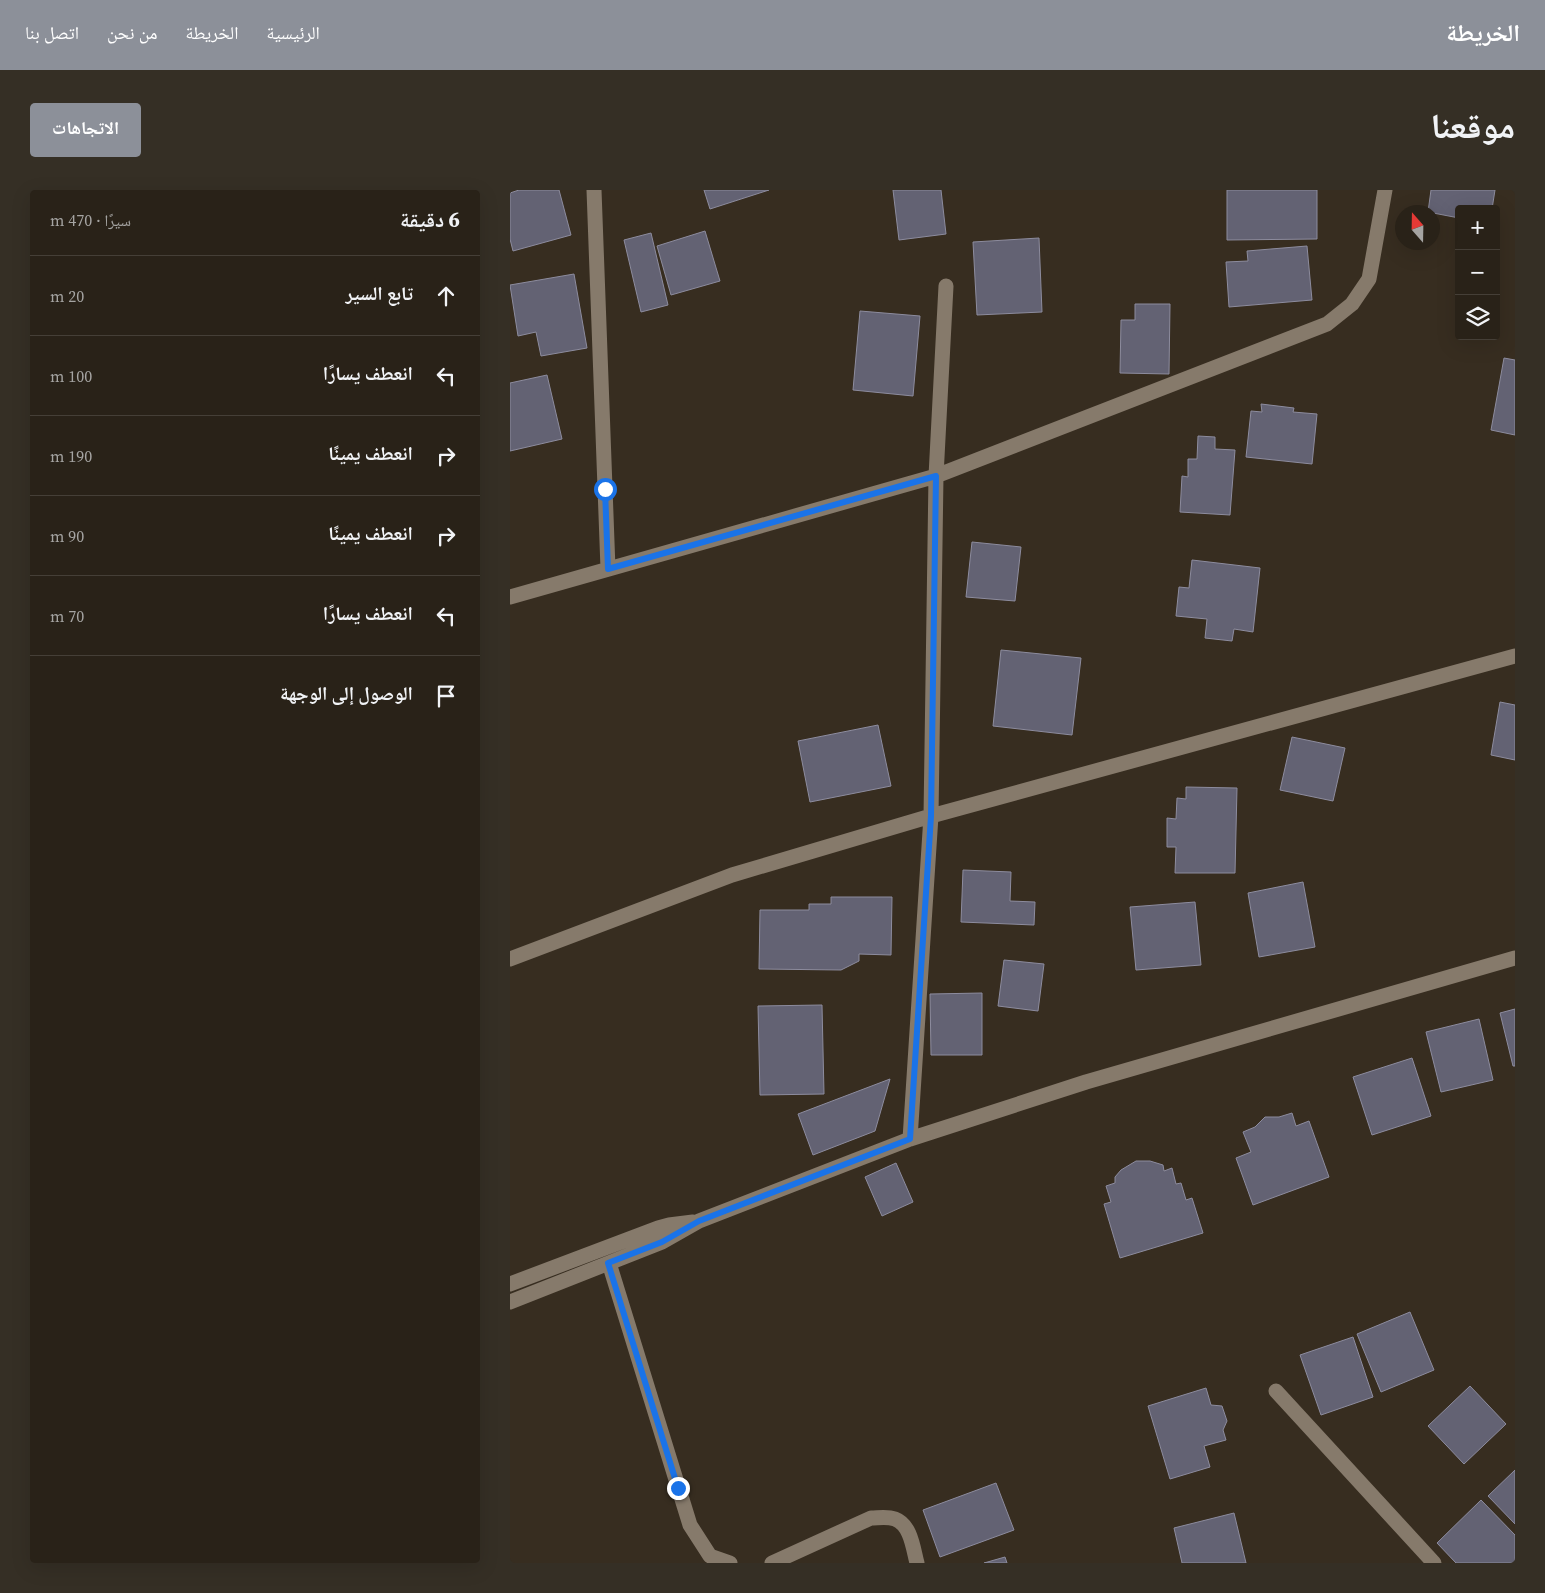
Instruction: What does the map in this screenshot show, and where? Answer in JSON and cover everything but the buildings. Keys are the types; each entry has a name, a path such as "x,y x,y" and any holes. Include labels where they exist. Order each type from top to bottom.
{"street":[{"path":"594,190 608,569"},
{"path":"510,597 936,476 1327,324 1352,304 1369,279 1385,190"},
{"path":"910,1139 931,816 936,476 946,286"},
{"path":"510,958 732,875 931,816 1515,656"},
{"path":"510,1302 662,1242 699,1221 910,1139 1086,1082 1515,958"},
{"path":"510,1284 669,1224 699,1221"},
{"path":"608,1263 690,1525 710,1556 730,1563"},
{"path":"1276,1391 1434,1563"},
{"path":"772,1563 871,1518 895,1519 904,1525 911,1539 917,1563"}],"route":[{"path":"605,489 608,569 936,476 931,816 910,1139 699,1221 662,1242 608,1263 678,1488"}]}
